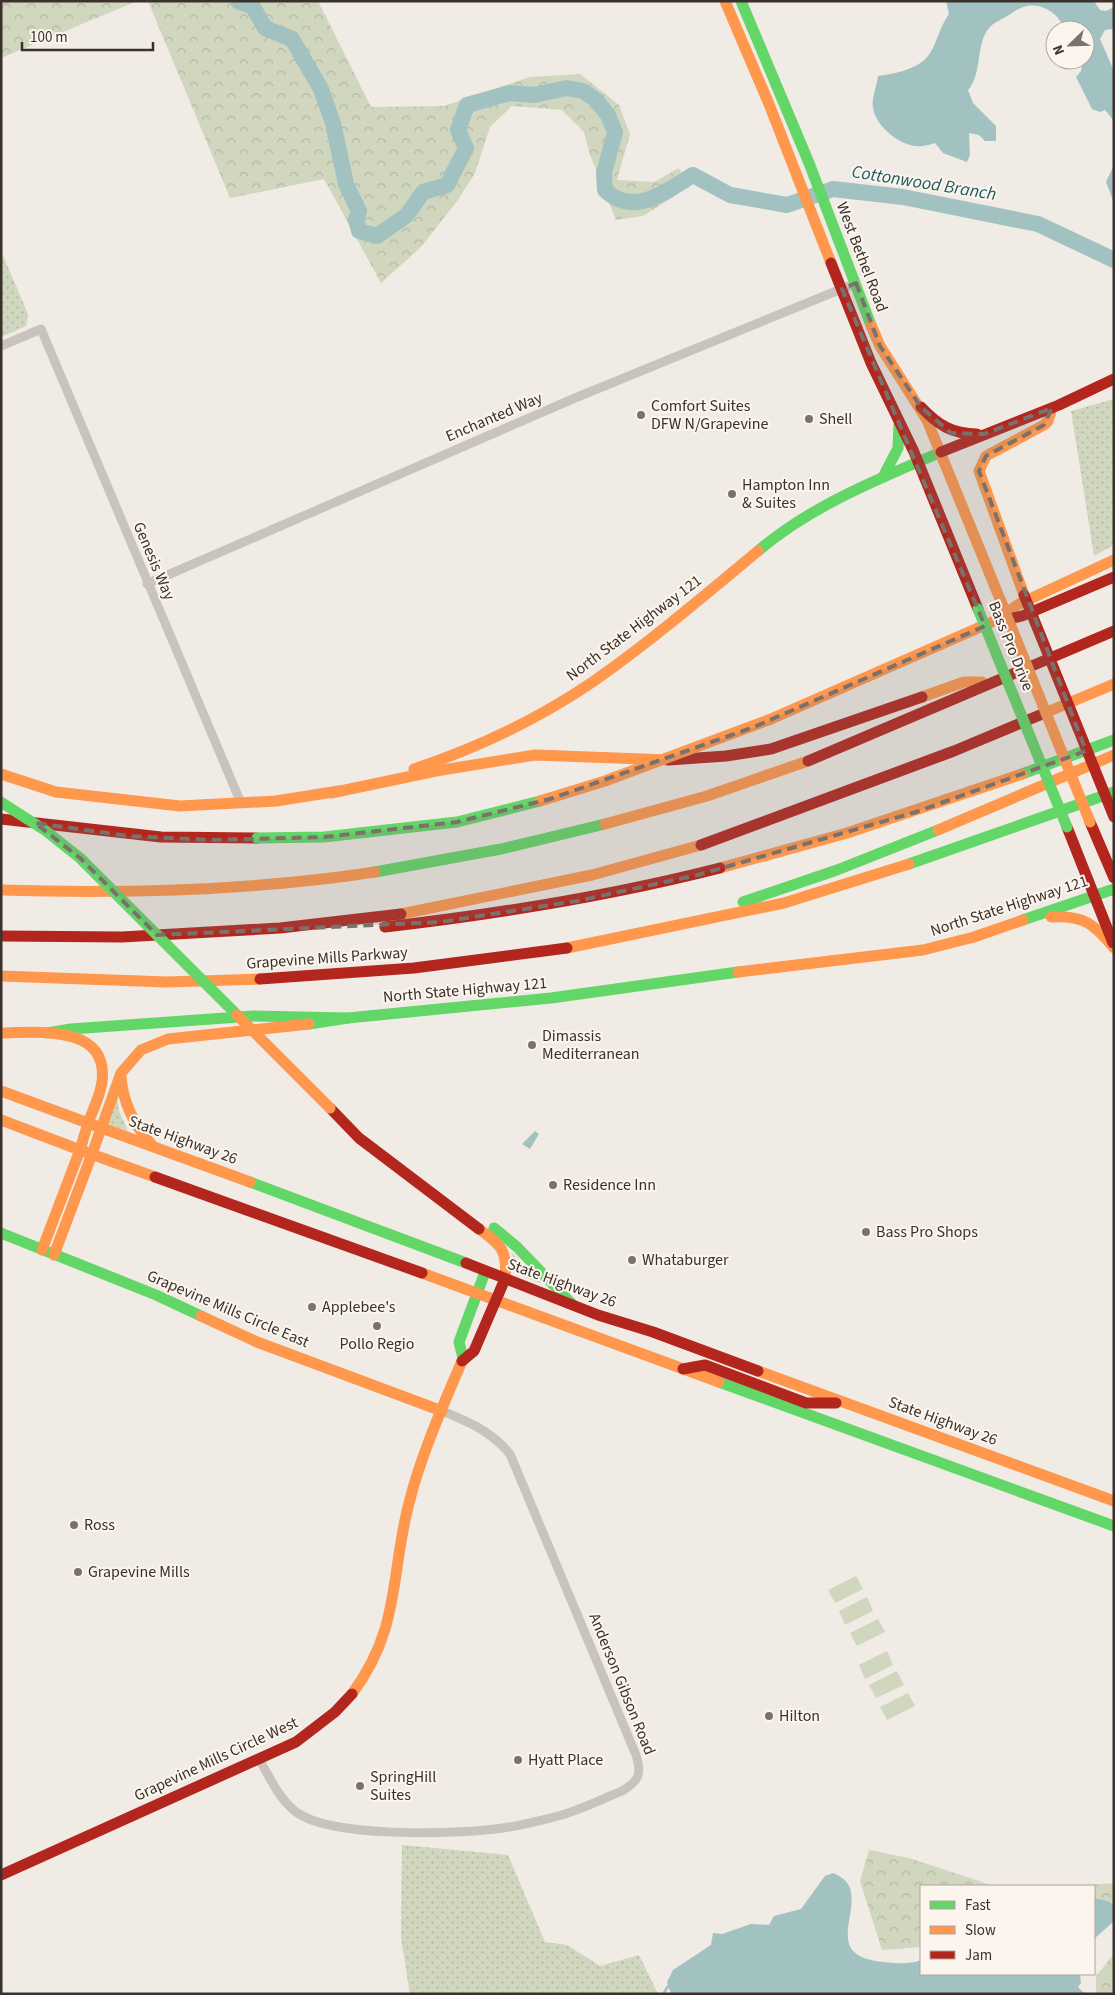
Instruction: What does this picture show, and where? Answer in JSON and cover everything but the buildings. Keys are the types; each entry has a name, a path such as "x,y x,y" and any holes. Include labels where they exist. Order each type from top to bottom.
{"main road":[{"name":"West Bethel Road","path":"725,1 816,222 871,363"},
{"name":"West Bethel Road","path":"741,1 809,163 880,346 921,407"},
{"name":"Bass Pro Drive","path":"871,363 918,462 1114,946"},
{"path":"1114,380 1055,406 1044,425 986,456 978,471 1024,595 1114,817"},
{"path":"1055,406 1114,392"},
{"name":"North State Highway 121","path":"1,774 56,792 180,806 276,801 331,793 454,755 528,720 594,681 708,593 782,530 838,497 941,452 1055,406"},
{"path":"921,407 931,418 951,433 984,434"},
{"name":"Bass Pro Drive","path":"921,407 1114,878"},
{"path":"883,477 898,448 900,421"},
{"path":"2,819 129,836 213,840 324,837 457,822 550,799 596,784 771,719 994,621 1019,604 1114,560"},
{"path":"994,621 1022,616 1114,577"},
{"path":"1,890 155,892 250,886 375,873 466,858 648,815 790,769 1114,631"},
{"path":"331,793 454,767 535,755 664,760 726,756 771,749 964,682 992,682"},
{"path":"1,936 122,937 316,925 413,913 592,875 702,844 954,751 1114,684"},
{"path":"1077,700 1114,693"},
{"path":"316,925 365,928 441,922 577,901 698,875 820,842 916,812 1114,740"},
{"path":"652,930 761,896 854,862 1015,798 1114,755"},
{"path":"652,930 802,897 940,855 1114,792"},
{"path":"1,802 46,830 80,858 360,1138 499,1244 507,1260 505,1279 474,1351 464,1358 459,1342 485,1272"},
{"name":"North State Highway 121","path":"348,1018 551,998 812,962 883,956 922,950 1032,919 1114,889"},
{"path":"1032,919 1062,916 1083,918 1114,946"},
{"name":"Grapevine Mills Parkway","path":"1,976 167,982 319,976 414,968 580,946 652,930"},
{"path":"1,1033 47,1033 90,1027 253,1016 348,1018"},
{"path":"54,1255 121,1073 141,1050 168,1039 298,1026 348,1018"},
{"path":"42,1250 80,1150 102,1083 100,1060 91,1046 78,1038 47,1033"},
{"path":"121,1073 121,1089 128,1112 139,1132 154,1147"},
{"name":"State Highway 26","path":"1,1091 402,1238 573,1305 1114,1501"},
{"path":"1,1120 1114,1526"},
{"path":"434,1193 507,1238 573,1305"},
{"name":"Grapevine Mills Circle East","path":"1,1233 156,1295 257,1342 442,1411"},
{"path":"593,1337 619,1338 671,1354 682,1343"},
{"name":"Grapevine Mills Circle West","path":"1,1875 296,1742 316,1729 347,1699 369,1672 384,1635 395,1592 409,1500 464,1358"},
{"path":"683,1370 705,1365 806,1403 843,1402"},
{"path":"1074,1511 1081,1489"}],"street":[{"name":"Enchanted Way","path":"147,584 574,398 856,283"},
{"name":"Genesis Way","path":"1,346 41,329 241,803"},
{"name":"Anderson Gibson Road","path":"259,1759 281,1796 296,1812 319,1822 350,1828 381,1830 458,1832 497,1829 560,1815 622,1791 632,1786 638,1778 640,1768 636,1755 510,1454 497,1440 479,1426 442,1411"}],"highlighted area":[{"path":"856,283 880,346 921,407 951,433 984,434 1052,408 1044,425 986,456 979,471 1086,751 916,812 698,875 577,901 441,922 157,935 80,858 35,823 129,836 213,840 324,837 457,822 550,799 754,727 985,626 842,289"}],"green space":[{"path":"1,1 137,1 1,58"},
{"path":"148,1 318,1 371,107 444,106 530,77 580,74 619,105 630,134 617,180 654,182 679,168 689,187 643,216 616,220 590,155 584,132 562,110 512,106 490,127 475,173 458,200 421,247 381,283 324,179 230,198"},
{"path":"1,251 28,314 26,326 1,337"},
{"path":"1114,399 1114,545 1094,556 1071,411"},
{"path":"117,1098 119,1111 128,1131 108,1125"},
{"path":"511,1252 542,1284 518,1274"},
{"path":"856,1576 863,1589 835,1603 828,1590"},
{"path":"867,1597 873,1611 845,1625 839,1611"},
{"path":"878,1619 885,1632 857,1646 850,1633"},
{"path":"887,1651 893,1665 865,1679 859,1665"},
{"path":"897,1671 904,1685 876,1698 869,1685"},
{"path":"908,1693 915,1706 887,1720 880,1707"},
{"path":"402,1845 508,1855 545,1942 567,1945 600,1966 639,1955 658,1994 410,1994 401,1938"},
{"path":"869,1850 909,1858 991,1885 920,1885 920,1947 882,1950 860,1881"},
{"path":"1114,1883 1114,1906 1095,1900 1095,1885 1086,1885"},
{"path":"1114,1954 1114,1994 1096,1994 1096,1976"}],"water":[{"path":"946,1 1094,1 1100,10 1106,11 1114,7 1113,29 1105,30 1100,39 1114,71 1114,121 1105,110 1100,112 1092,109 1076,77 1081,70 1095,70 1095,20 1060,20 1047,9 1040,6 1031,6 1023,7 989,28 982,42 976,76 968,90 973,103 996,126 996,141 985,141 979,135 969,133 970,155 967,162 943,153 935,143 915,146 908,145 895,138 878,121 873,108 878,76 907,70 926,58 933,48 949,14"},
{"path":"1114,165 1114,203 1106,182"},
{"path":"535,1131 539,1134 530,1149 522,1144"},
{"path":"833,1873 838,1875 850,1888 852,1899 848,1934 849,1944 854,1952 865,1958 897,1963 912,1963 920,1960 920,1975 1080,1975 1081,1983 1078,1987 1085,1994 671,1994 667,1982 673,1970 711,1945 713,1933 722,1934 751,1924 769,1925 774,1916 801,1909 825,1876"},
{"path":"1095,1898 1114,1905 1114,1921 1095,1938"}],"waterway":[{"name":"Cottonwood Branch","path":"238,1 253,7 265,28 292,39 321,89 333,123 346,184 359,211 356,220 359,231 377,236 407,215 423,192 447,185 466,148 458,130 467,105 510,93 534,95 567,88 583,91 596,100 608,115 615,132 604,173 605,190 616,198 627,202 650,199 693,175 730,195 787,205 833,189 903,197 1038,224 1114,260"},
{"path":"663,1994 669,1985"}],"traffic: fast":[{"path":"741,1 809,163 871,325"},
{"path":"883,477 898,448 899,424"},
{"path":"758,551 800,520 823,507 941,452"},
{"path":"978,609 1067,827"},
{"path":"1022,774 1114,740"},
{"path":"909,864 1114,792"},
{"path":"257,838 324,837 457,822 540,801"},
{"path":"1,802 46,831 80,858 237,1015"},
{"path":"375,872 501,849 605,824"},
{"path":"743,902 837,870 938,830"},
{"path":"1023,920 1114,889"},
{"path":"309,1024 348,1018 551,998 738,972"},
{"path":"47,1033 71,1029 253,1016 348,1018"},
{"path":"250,1182 466,1263"},
{"path":"494,1228 517,1247 573,1305"},
{"path":"1,1233 156,1295 201,1316"},
{"path":"463,1358 459,1342 485,1272"},
{"path":"719,1382 1114,1526"}],"traffic: slow":[{"path":"725,1 769,104 831,263"},
{"path":"871,325 880,346 927,420 1002,604"},
{"path":"1024,595 979,471 986,456 1044,425 1048,421 1052,408"},
{"path":"414,769 484,742 530,720 573,695 657,634 758,551"},
{"path":"771,719 994,621 1019,604 1114,560"},
{"path":"1002,604 1090,822"},
{"path":"922,697 964,682 982,682"},
{"path":"1040,715 1114,684"},
{"path":"540,801 605,781 771,719"},
{"path":"331,793 436,771 535,755 669,760"},
{"path":"938,830 1114,755"},
{"path":"605,824 707,796 808,761"},
{"path":"1,774 56,792 180,806 276,801 339,791"},
{"path":"720,868 847,833 1022,774"},
{"path":"401,914 592,875 701,845"},
{"path":"567,948 784,903 909,864"},
{"path":"1,890 95,892 188,890 282,883 375,872"},
{"path":"1051,917 1072,918 1087,923 1094,927 1114,948"},
{"path":"738,972 923,950 974,937 1023,920"},
{"path":"1,976 167,982 260,979"},
{"path":"237,1015 330,1108"},
{"path":"92,1154 121,1073 141,1050 168,1039 309,1024"},
{"path":"1,1033 52,1033 83,1041 95,1050 101,1063 102,1082 88,1123"},
{"path":"121,1077 124,1096 131,1114 140,1130 152,1145"},
{"path":"1,1091 88,1123"},
{"path":"1,1120 80,1150 42,1250"},
{"path":"155,1177 80,1150 88,1123 250,1182"},
{"path":"54,1255 92,1154"},
{"path":"479,1229 493,1239 501,1249 505,1261 505,1279"},
{"path":"422,1273 719,1382"},
{"path":"201,1316 257,1342 442,1411"},
{"path":"352,1694 368,1670 387,1624 403,1529 414,1485 462,1361"},
{"path":"758,1371 1114,1501"}],"traffic: jam":[{"path":"831,263 871,363 914,452 978,609"},
{"path":"941,452 1059,405 1114,379"},
{"path":"921,407 933,419 946,427 968,434 977,434"},
{"path":"999,621 1022,616 1114,577"},
{"path":"1024,595 1114,817"},
{"path":"808,761 1114,631"},
{"path":"669,760 726,756 771,749 922,697"},
{"path":"701,845 954,751 1040,715"},
{"path":"1,819 161,837 257,838"},
{"path":"1090,822 1114,878"},
{"path":"1067,827 1113,943"},
{"path":"385,927 470,916 595,896 720,868"},
{"path":"1,936 122,937 280,928 401,914"},
{"path":"260,979 414,968 567,948"},
{"path":"330,1108 359,1138 479,1229"},
{"path":"155,1177 422,1273"},
{"path":"466,1263 598,1315 653,1332 758,1371"},
{"path":"462,1361 474,1351 505,1279"},
{"path":"683,1369 705,1365 806,1403 836,1403"},
{"path":"1,1875 296,1742 335,1712 352,1694"}],"place":[{"name":"Comfort Suites DFW N/Grapevine","path":"641,415"},
{"name":"Shell","path":"809,419"},
{"name":"Hampton Inn & Suites","path":"732,494"},
{"name":"Dimassis Mediterranean","path":"532,1045"},
{"name":"Residence Inn","path":"553,1185"},
{"name":"Bass Pro Shops","path":"866,1232"},
{"name":"Whataburger","path":"632,1260"},
{"name":"Applebee's","path":"312,1307"},
{"name":"Pollo Regio","path":"377,1326"},
{"name":"Ross","path":"74,1525"},
{"name":"Grapevine Mills","path":"78,1572"},
{"name":"Hilton","path":"769,1716"},
{"name":"Hyatt Place","path":"518,1760"},
{"name":"SpringHill Suites","path":"360,1786"}]}
